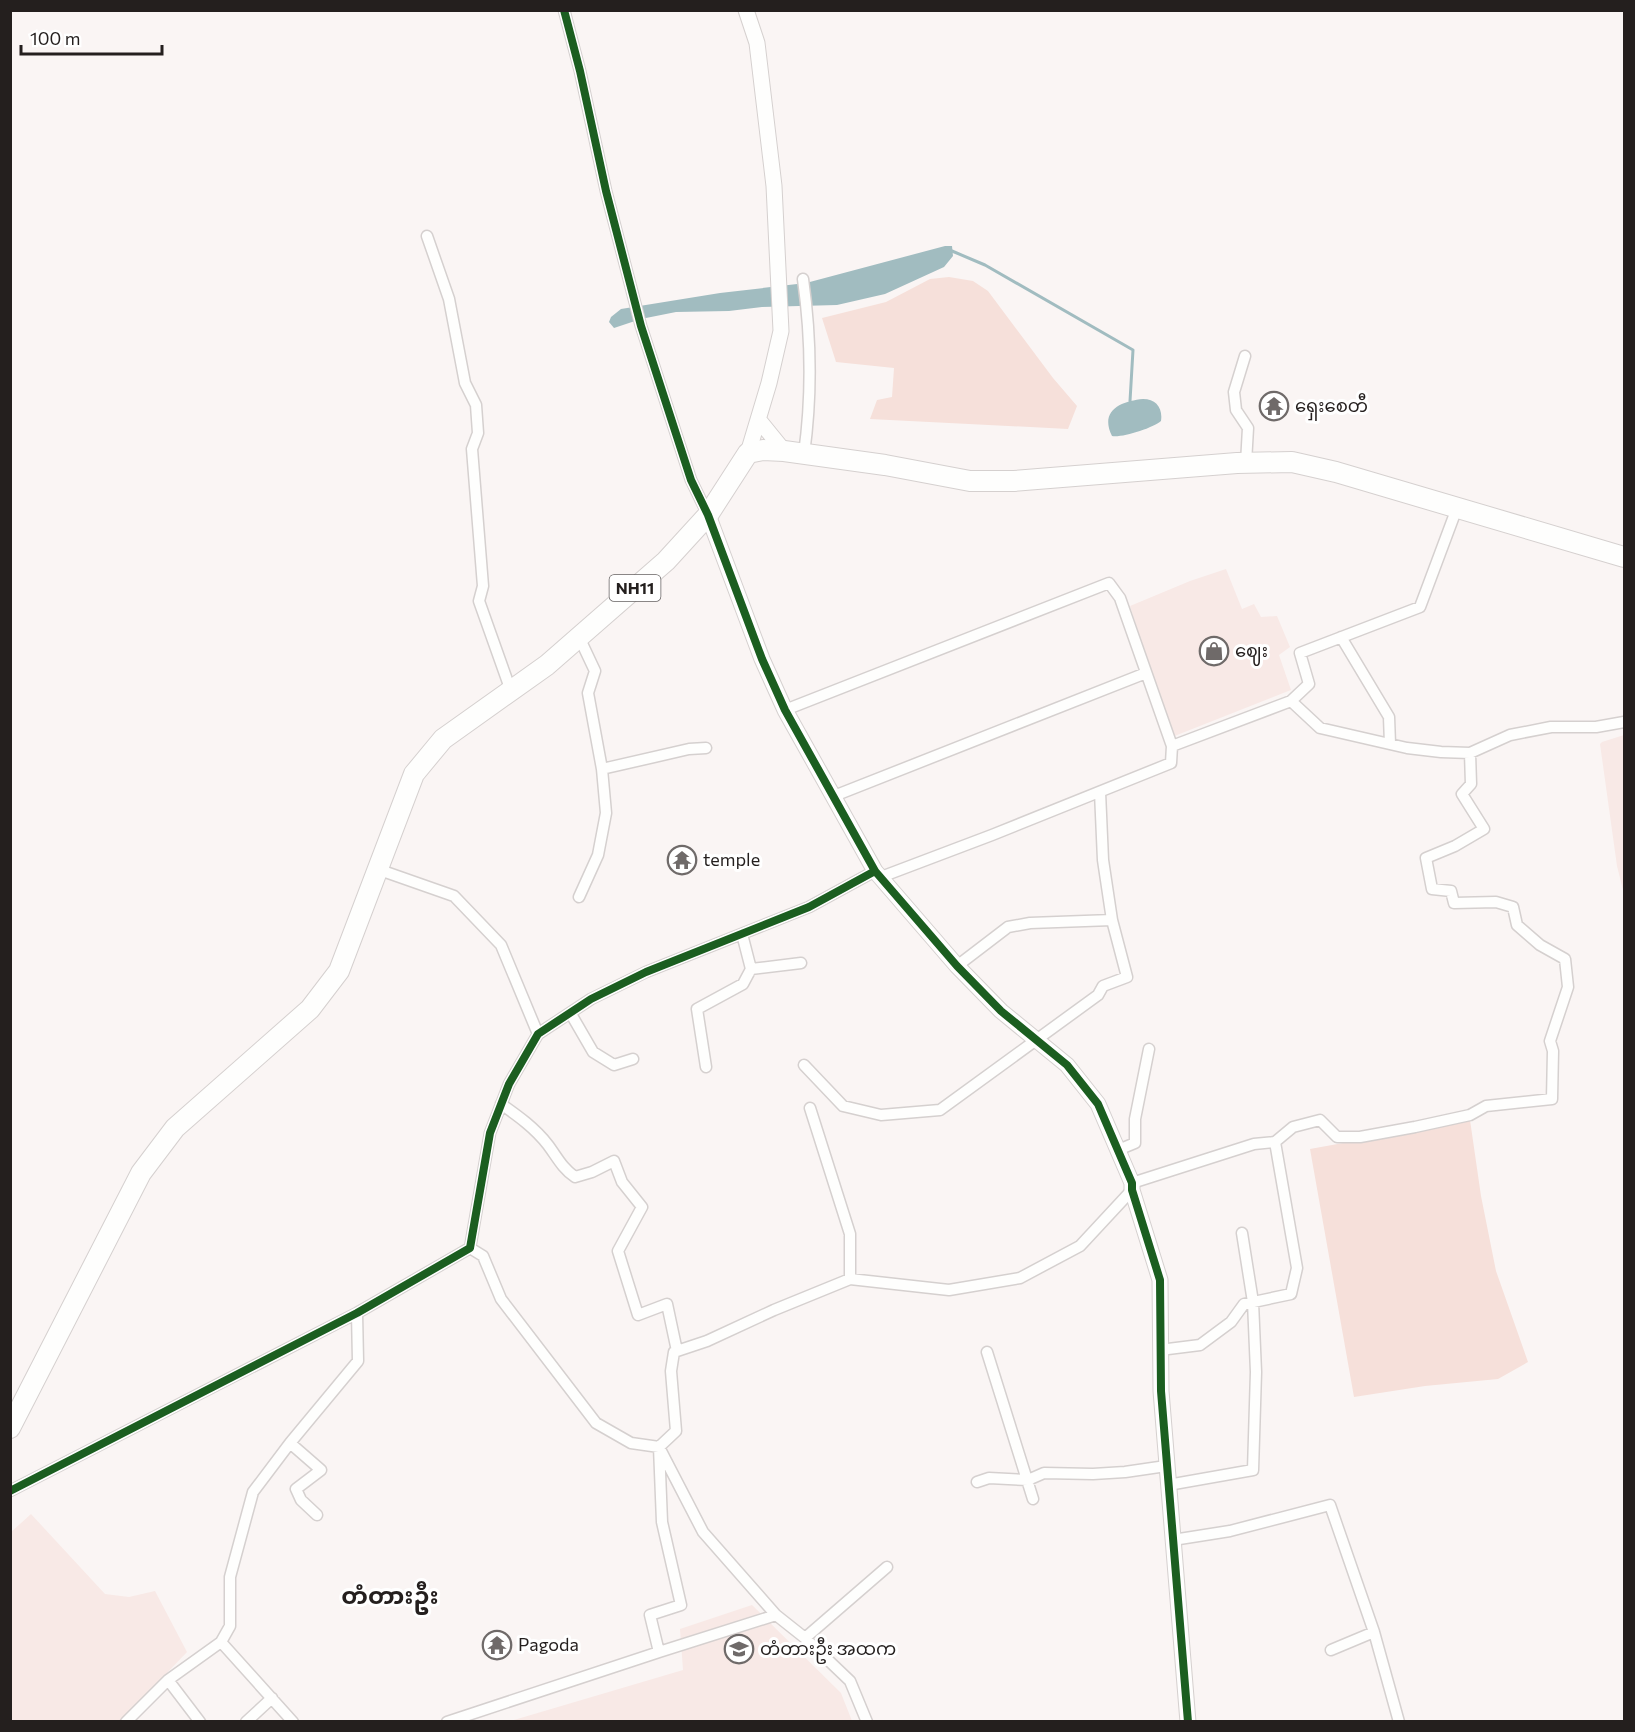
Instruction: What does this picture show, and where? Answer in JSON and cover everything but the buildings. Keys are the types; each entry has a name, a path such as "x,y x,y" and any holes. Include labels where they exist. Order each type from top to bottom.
{"highway":[{"path":"748,453 763,450 784,451 885,465 970,481 1014,481 1246,463 1292,462 1336,472 1624,557"},
{"name":"NH11","path":"10,1428 141,1173 175,1128 310,1009 339,971 414,774 443,739 548,665 666,561 708,515 748,453"}],"street":[{"path":"564,10 580,70 606,191 641,326 691,480 708,515 762,659 785,710 878,874 957,966 1001,1011 1067,1065 1098,1104 1132,1186 1160,1280 1160,1350 1166,1466 1188,1722"},
{"path":"746,10 757,43 774,186 781,331 748,453"},
{"path":"427,236 449,300 465,382 476,405 478,433 472,449 483,586 479,601 511,691"},
{"path":"802,279 808,314 809,418 804,454"},
{"path":"1245,356 1234,392 1236,411 1248,428 1246,463"},
{"path":"758,419 784,451"},
{"path":"1172,746 1291,701 1310,684 1300,652 1420,607 1457,508"},
{"path":"470,1248 490,1133 509,1084 538,1034 591,999 646,972 809,907 878,874 992,835 1171,763 1172,746 1120,598 1109,583 785,710"},
{"path":"579,637 595,671 588,693 602,769 606,813 598,855 579,897"},
{"path":"1341,637 1389,717 1390,744"},
{"path":"834,796 1146,673"},
{"path":"1291,701 1320,728 1390,744 1441,752 1470,753 1510,735 1551,727 1596,727 1624,722"},
{"path":"602,769 689,749 706,748"},
{"path":"658,1447 676,1431 671,1371 674,1352 707,1341 850,1279 949,1290 1020,1278 1080,1246 1132,1186 1254,1144 1275,1142 1293,1127 1320,1120 1337,1137 1360,1137 1470,1115 1486,1106 1552,1100 1550,1041 1568,987 1565,958 1540,945 1517,925 1513,907 1496,902 1454,903 1450,891 1432,890 1426,858 1455,846 1485,829 1462,794 1471,784 1470,753"},
{"path":"804,1065 843,1106 881,1115 940,1110 1098,994 1103,986 1127,977 1112,920 1103,860 1100,792"},
{"path":"377,869 454,896 501,945 538,1034"},
{"path":"957,966 1008,927 1030,922 1112,920"},
{"path":"706,1067 697,1009 743,984 751,969 742,934"},
{"path":"751,969 801,963"},
{"path":"571,1014 593,1052 614,1065 633,1059"},
{"path":"1118,1150 1136,1143 1135,1119 1149,1049"},
{"path":"501,1104 529,1124 548,1144 564,1169 575,1177 592,1172 614,1161 622,1182 642,1207 618,1251 638,1315 667,1305 677,1351"},
{"path":"810,1108 850,1234 850,1279"},
{"path":"1160,1350 1200,1345 1231,1322 1244,1304 1291,1293 1298,1268 1275,1142"},
{"path":"1168,1485 1253,1470 1256,1372 1253,1302 1242,1233"},
{"path":"10,1491 357,1313 470,1248"},
{"path":"470,1248 483,1256 501,1299 596,1423 631,1443 658,1447"},
{"path":"126,1722 168,1680 221,1642 230,1626 230,1577 253,1492 358,1361 357,1313"},
{"path":"987,1352 1033,1499"},
{"path":"290,1443 321,1470 296,1489 301,1500 317,1515"},
{"path":"658,1447 703,1532 776,1615 805,1638 850,1681 867,1722"},
{"path":"658,1447 662,1522 681,1605 650,1615 659,1653"},
{"path":"976,1482 988,1478 1028,1480 1044,1473 1093,1474 1166,1466"},
{"path":"1173,1539 1230,1531 1330,1505 1374,1632 1399,1722"},
{"path":"805,1638 887,1567"},
{"path":"447,1722 776,1615"},
{"path":"1331,1650 1374,1632"},
{"path":"221,1642 293,1722"},
{"path":"168,1680 200,1722"},
{"path":"246,1722 272,1698"}],"shaded area":[{"path":"949,277 973,281 988,291 1053,378 1077,406 1068,429 870,419 877,400 892,397 894,368 836,362 822,318 886,302 930,279"},
{"name":"ဈေး","path":"1226,569 1242,609 1254,604 1261,617 1277,616 1290,647 1279,655 1291,690 1172,737 1130,606"},
{"path":"1624,735 1624,894 1617,866 1600,744"},
{"path":"1470,1120 1481,1196 1496,1271 1528,1362 1498,1379 1425,1386 1354,1397 1310,1149"},
{"path":"31,1514 105,1594 129,1597 155,1591 187,1652 121,1721 11,1721 10,1533"},
{"name":"တံတားဦး အထက","path":"752,1605 841,1693 852,1721 507,1722 683,1670 680,1629"}],"water":[{"path":"952,246 953,256 944,267 885,294 837,305 676,312 641,319 614,328 609,322 611,317 621,309 720,293 806,283"},
{"path":"1143,399 1158,405 1161,421 1137,432 1112,436 1108,420 1111,413 1127,402"}],"waterway":[{"path":"952,251 985,265 1133,350 1130,401"}],"cycle path":[{"path":"564,10 606,191 641,326 691,480 708,515 762,659 785,710 875,871 957,966 1001,1011 1067,1065 1098,1104 1132,1183 1132,1190 1160,1280 1161,1391 1188,1722"},
{"path":"10,1491 357,1313 470,1248 490,1133 509,1084 538,1034 591,999 646,972 809,907 875,871"}],"place":[{"name":"ရှေးစေတီ","path":"1274,406"},
{"name":"ဈေး","path":"1214,651"},
{"name":"temple","path":"682,860"},
{"name":"Pagoda","path":"497,1645"},
{"name":"တံတားဦး အထက","path":"739,1649"}],"district":[{"name":"တံတားဦး","path":"390,1596"}]}
